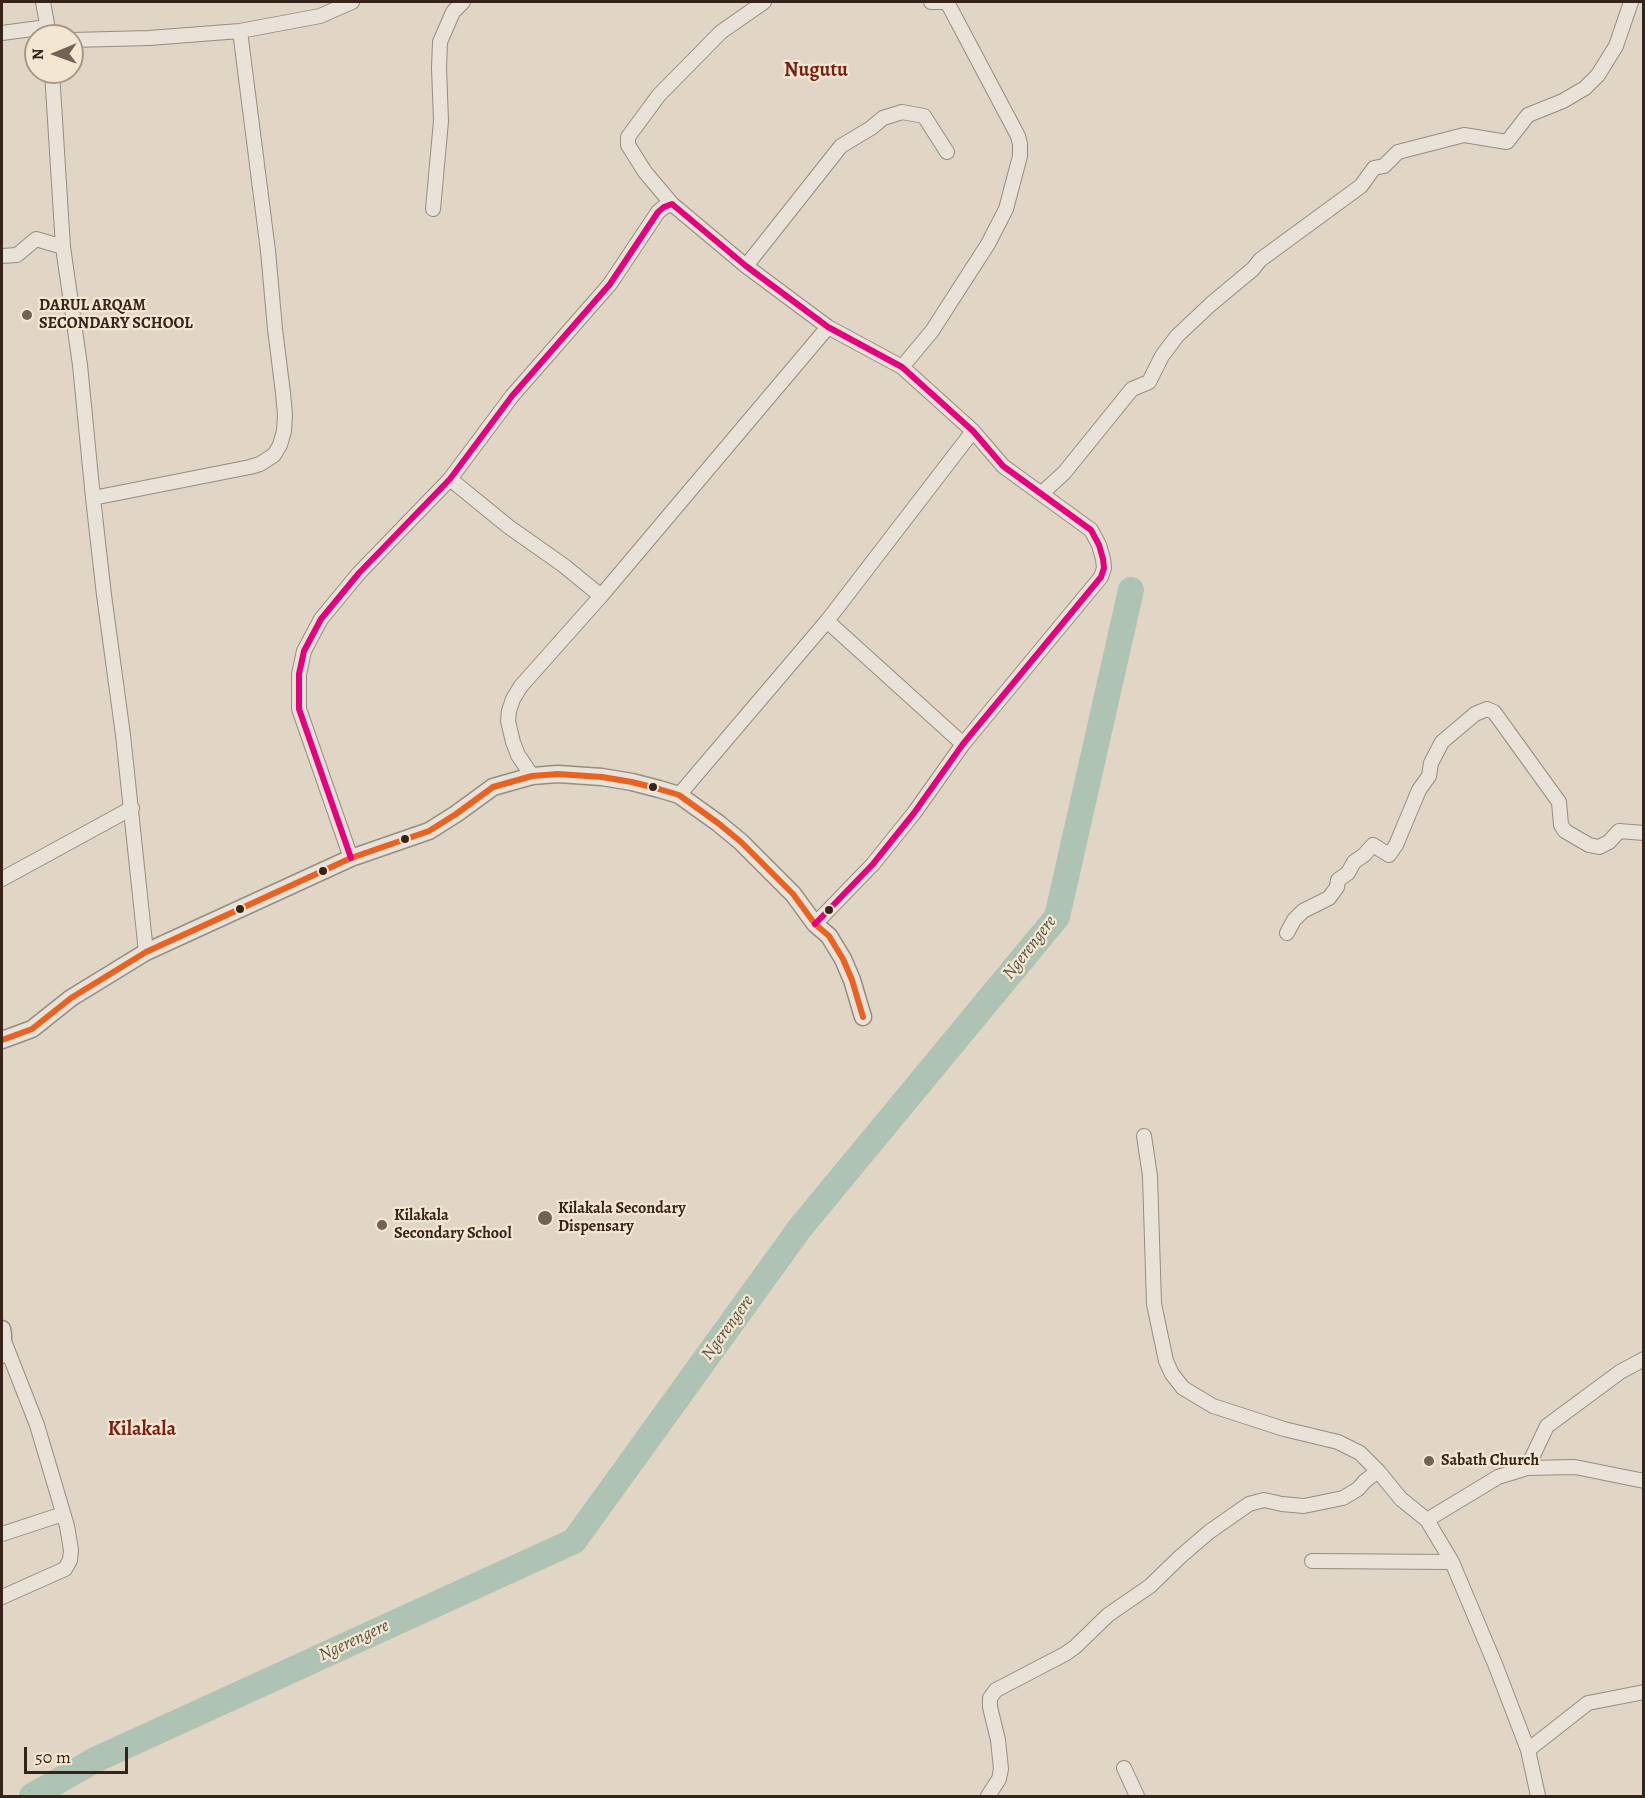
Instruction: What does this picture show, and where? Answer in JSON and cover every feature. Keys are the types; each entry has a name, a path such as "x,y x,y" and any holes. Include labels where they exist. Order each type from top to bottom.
{"street":[{"path":"43,2 47,24"},
{"path":"84,40 149,38 240,31 320,16 352,2"},
{"path":"433,209 441,121 440,42 453,12 463,2"},
{"path":"764,2 721,32 659,95 628,137 628,145 645,172 672,204 746,267 828,327 902,367 973,431 1004,466 1092,530 1103,559 1101,577 963,744 914,813 873,864 815,924"},
{"path":"902,367 932,331 988,244 1006,209 1020,156 1018,135 947,2 931,2"},
{"path":"1042,493 1064,473 1132,389 1142,387 1149,382 1162,356 1178,336 1211,304 1253,269 1260,260 1361,186 1374,168 1384,166 1398,152 1464,135 1507,142 1528,115 1585,88 1598,75 1616,46 1631,2"},
{"path":"93,498 250,467 274,455 280,445 284,431 284,404 268,250 240,31"},
{"path":"2,33 24,33"},
{"path":"53,84 63,247 80,365 93,498 132,808 146,952"},
{"path":"746,267 841,146 883,118 902,112 924,116 947,152"},
{"path":"351,858 300,709 299,674 304,651 321,619 359,573 450,479 512,396 610,284 658,212 672,204"},
{"path":"2,256 17,255 36,239 63,247"},
{"path":"532,776 523,765 513,742 508,721 508,711 521,686 601,596 828,327"},
{"path":"679,795 826,621 973,431"},
{"path":"450,479 508,527 563,565 601,596"},
{"path":"826,621 963,744"},
{"path":"1287,933 1294,920 1303,911 1329,898 1337,887 1338,880 1348,873 1354,862 1373,844 1389,855 1396,845 1419,790 1429,776 1431,763 1442,742 1475,714 1487,709 1494,712 1559,802 1565,831 1589,845 1599,847 1619,831 1644,833"},
{"path":"2,1040 32,1029 71,998 146,952 351,858 429,831 493,787 532,776 572,774 632,782 679,795 718,823 793,894 815,924 829,936 852,980 863,1017"},
{"path":"2,879 132,808"},
{"path":"1144,1136 1150,1176 1154,1304 1167,1361 1176,1381 1191,1394 1204,1399 1213,1406 1284,1429 1338,1442 1360,1454 1401,1499 1427,1520 1452,1562 1495,1664 1528,1750 1538,1797"},
{"path":"2,1342 37,1425 71,1550 70,1560 65,1569 2,1597"},
{"path":"1527,1468 1546,1426 1620,1372 1644,1359"},
{"path":"1427,1520 1498,1477 1527,1468 1575,1467 1644,1480"},
{"path":"988,1797 997,1784 1002,1769 990,1707 990,1698 996,1690 1075,1647 1108,1615 1150,1586 1209,1532 1249,1504 1264,1500 1304,1506 1343,1498 1358,1490 1365,1481 1378,1472"},
{"path":"2,1534 63,1514"},
{"path":"1312,1561 1452,1562"},
{"path":"1528,1750 1588,1703 1644,1692"},
{"path":"1124,1768 1137,1797"}],"waterway":[{"name":"Ngerengere","path":"32,1796 95,1760 574,1541 800,1228 1057,917 1131,590"}],"transit line":[{"path":"351,858 299,709 299,674 304,651 321,619 359,573 450,479 512,396 610,284 658,212 672,204 746,266 828,327 902,367 973,431 1003,466 1091,530 1103,559 1104,568 1101,577 963,744 914,813 873,864 815,924"},
{"path":"2,1040 32,1029 71,998 146,952 351,858 429,831 493,787 532,776 558,774 632,782 679,795 718,823 741,842 793,894 815,924 829,936 852,980 863,1017"}],"place":[{"name":"DARUL ARQAM SECONDARY SCHOOL","path":"27,315"},
{"name":"Kilakala Secondary Dispensary","path":"545,1218"},
{"name":"Kilakala Secondary School","path":"382,1225"},
{"name":"Sabath Church","path":"1429,1461"}],"district":[{"name":"Nugutu","path":"816,71"},
{"name":"Kilakala","path":"142,1430"}]}
